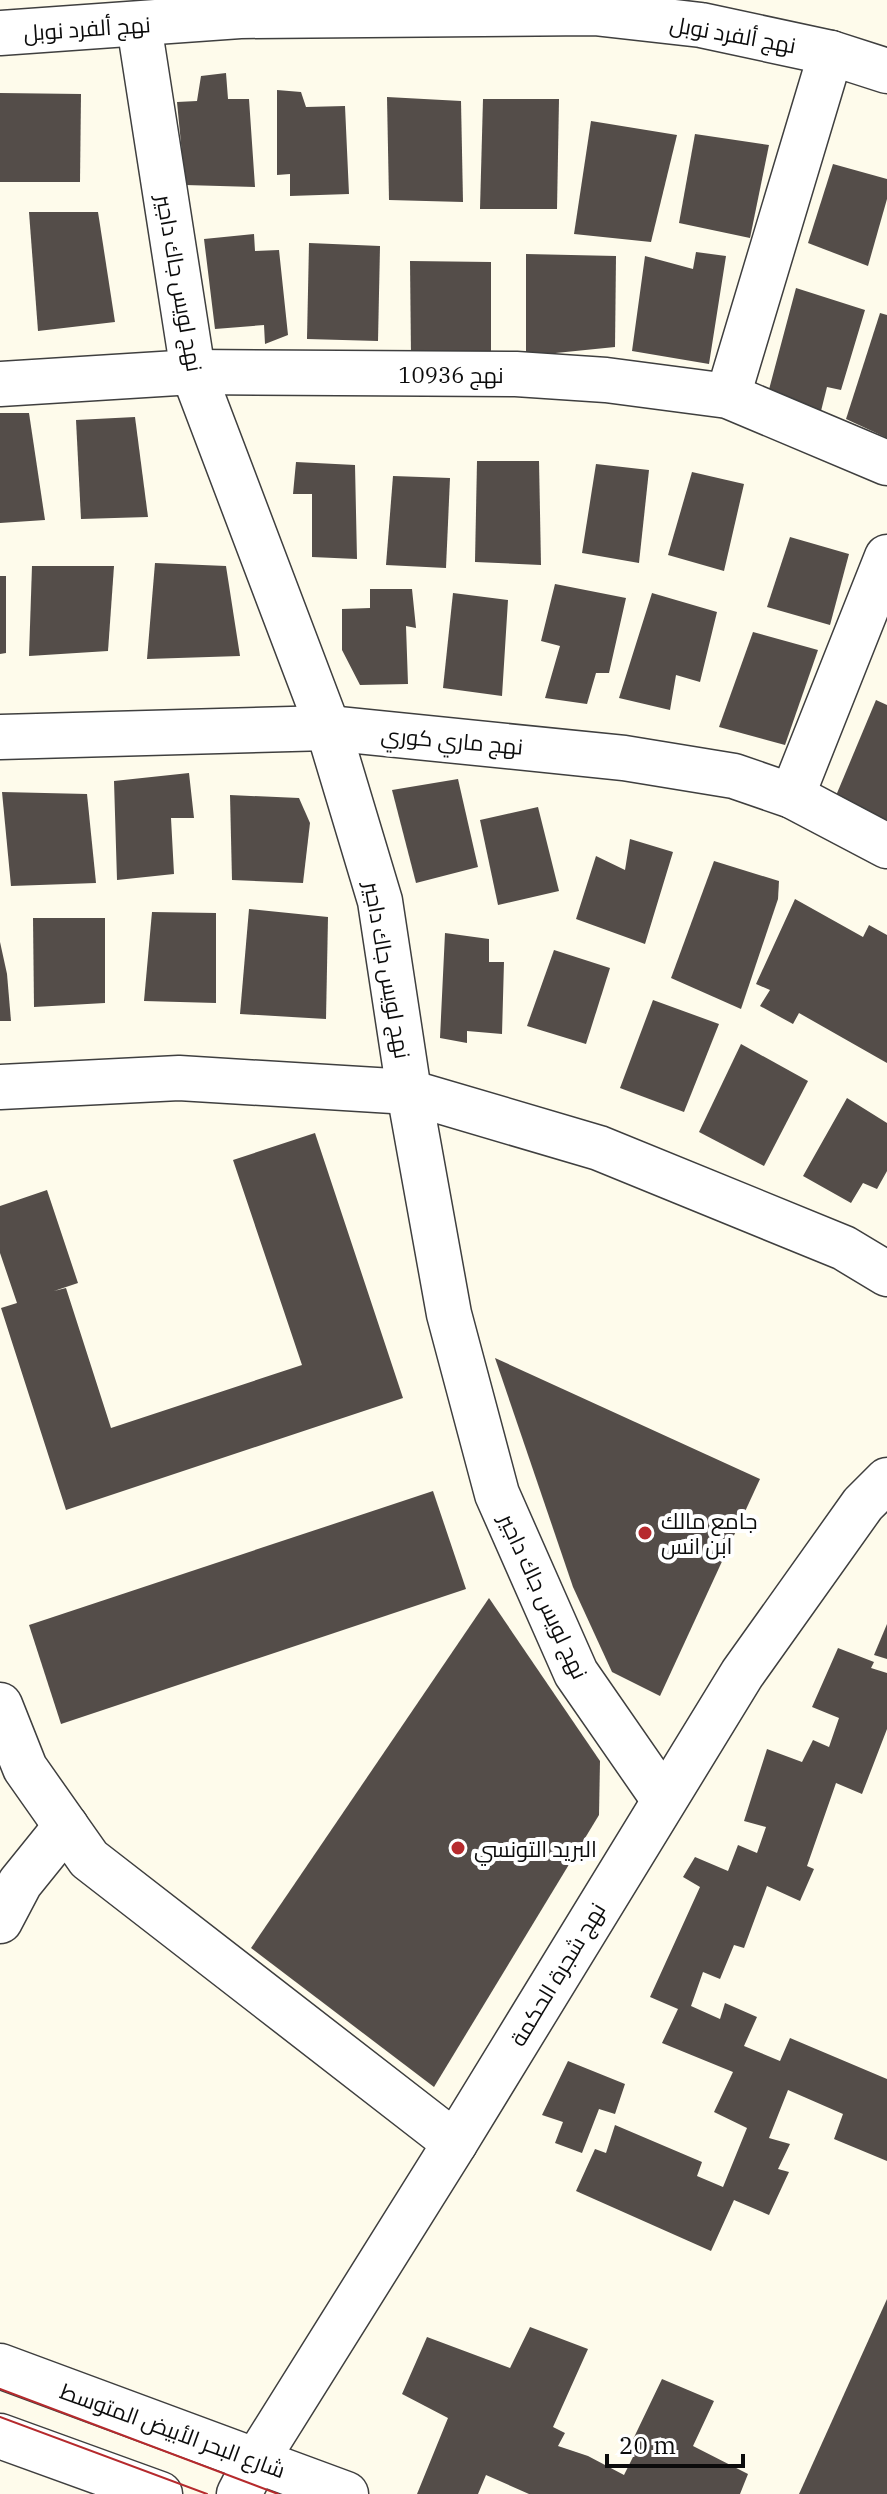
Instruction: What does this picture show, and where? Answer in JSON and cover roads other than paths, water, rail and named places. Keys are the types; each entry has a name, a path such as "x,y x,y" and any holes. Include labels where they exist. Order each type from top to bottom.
{"street":[{"name":"نهج ألفرد نوبل","path":"0,33 240,16 594,13 701,25 831,53 887,71"},
{"name":"نهج لويس جاك داجير","path":"139,25 193,372 328,728 380,901 409,1092 449,1314 497,1494 576,1673 664,1800"},
{"path":"728,396 831,53"},
{"name":"نهج 10936","path":"0,384 193,372 516,374 606,380 728,396 887,463"},
{"path":"792,796 887,557"},
{"name":"نهج ماري كوري","path":"0,737 328,728 624,758 734,776 792,796 887,846"},
{"path":"0,1087 179,1078 409,1092 599,1148 844,1248 887,1274"},
{"name":"نهج شجرة الحكمة","path":"247,2479 742,1674 863,1504 887,1480"},
{"path":"0,1705 25,1768 89,1859 455,2143"},
{"path":"0,1921 20,1883 66,1826"},
{"name":"شارع البحر الأبيض المتوسط","path":"0,2366 247,2479 346,2494"},
{"path":"0,2436 160,2494"}],"tram line":[{"path":"0,2389 278,2494"},
{"path":"0,2417 207,2494"}],"place":[{"name":"جامع مالك ابن انس","path":"645,1533"},
{"name":"البريد التونسي","path":"458,1848"}]}
